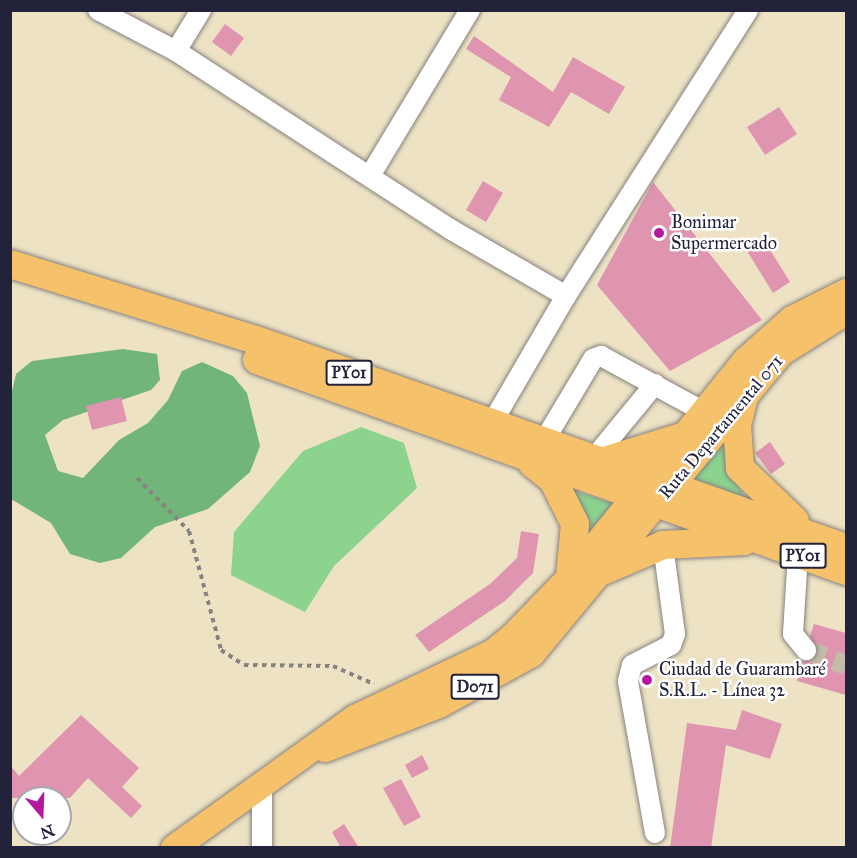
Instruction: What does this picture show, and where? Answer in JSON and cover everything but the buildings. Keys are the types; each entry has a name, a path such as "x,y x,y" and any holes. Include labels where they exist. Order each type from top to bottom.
{"highway":[{"name":"PY01","path":"10,264 121,301 295,375 533,448 809,546 846,571"},
{"name":"PY01","path":"121,301 177,314 492,423 533,448 598,459 654,491 760,540 846,548"},
{"path":"745,393 738,425 740,468 809,546"},
{"path":"598,459 685,436"},
{"path":"533,448 566,499 575,524 570,577"},
{"path":"605,570 663,545 760,540"}],"main road":[{"name":"Ruta Departamental 071","path":"654,491 685,436 768,339 792,319 846,292"},
{"name":"Ruta Departamental 071","path":"654,491 782,353 846,312"},
{"name":"D071","path":"311,754 505,673 555,630 605,570 654,491"},
{"name":"D071","path":"174,848 262,784 311,754 355,718 492,653 654,491"}],"street":[{"path":"98,10 176,51 371,174 450,229 566,296"},
{"path":"176,51 201,10"},
{"path":"371,174 470,10"},
{"path":"492,423 566,296 748,10"},
{"path":"533,448 593,359 607,356 704,412"},
{"path":"598,459 655,384"},
{"path":"655,832 628,681 632,665 671,645 675,634 663,545"},
{"path":"806,650 793,634 809,546"},
{"path":"262,784 262,848"}],"path":[{"path":"137,478 189,531 221,650 244,665 333,666 400,696"}],"green space":[{"path":"123,349 157,354 160,380 151,390 63,420 45,435 58,471 83,478 119,440 148,423 168,400 182,371 202,362 233,376 247,393 260,446 250,472 208,509 155,527 121,558 100,563 70,554 51,523 11,499 11,396 16,374 32,361"},
{"path":"361,427 404,443 417,488 334,566 305,612 231,575 234,532 303,451"},
{"path":"727,433 728,469 746,499 691,479"},
{"path":"572,490 618,505 582,550"}],"tunnel":[{"path":"806,650 846,665"}],"place":[{"name":"Bonimar Supermercado","path":"659,233"},
{"name":"Ciudad de Guarambaré S.R.L. - Línea 32","path":"647,680"}]}
